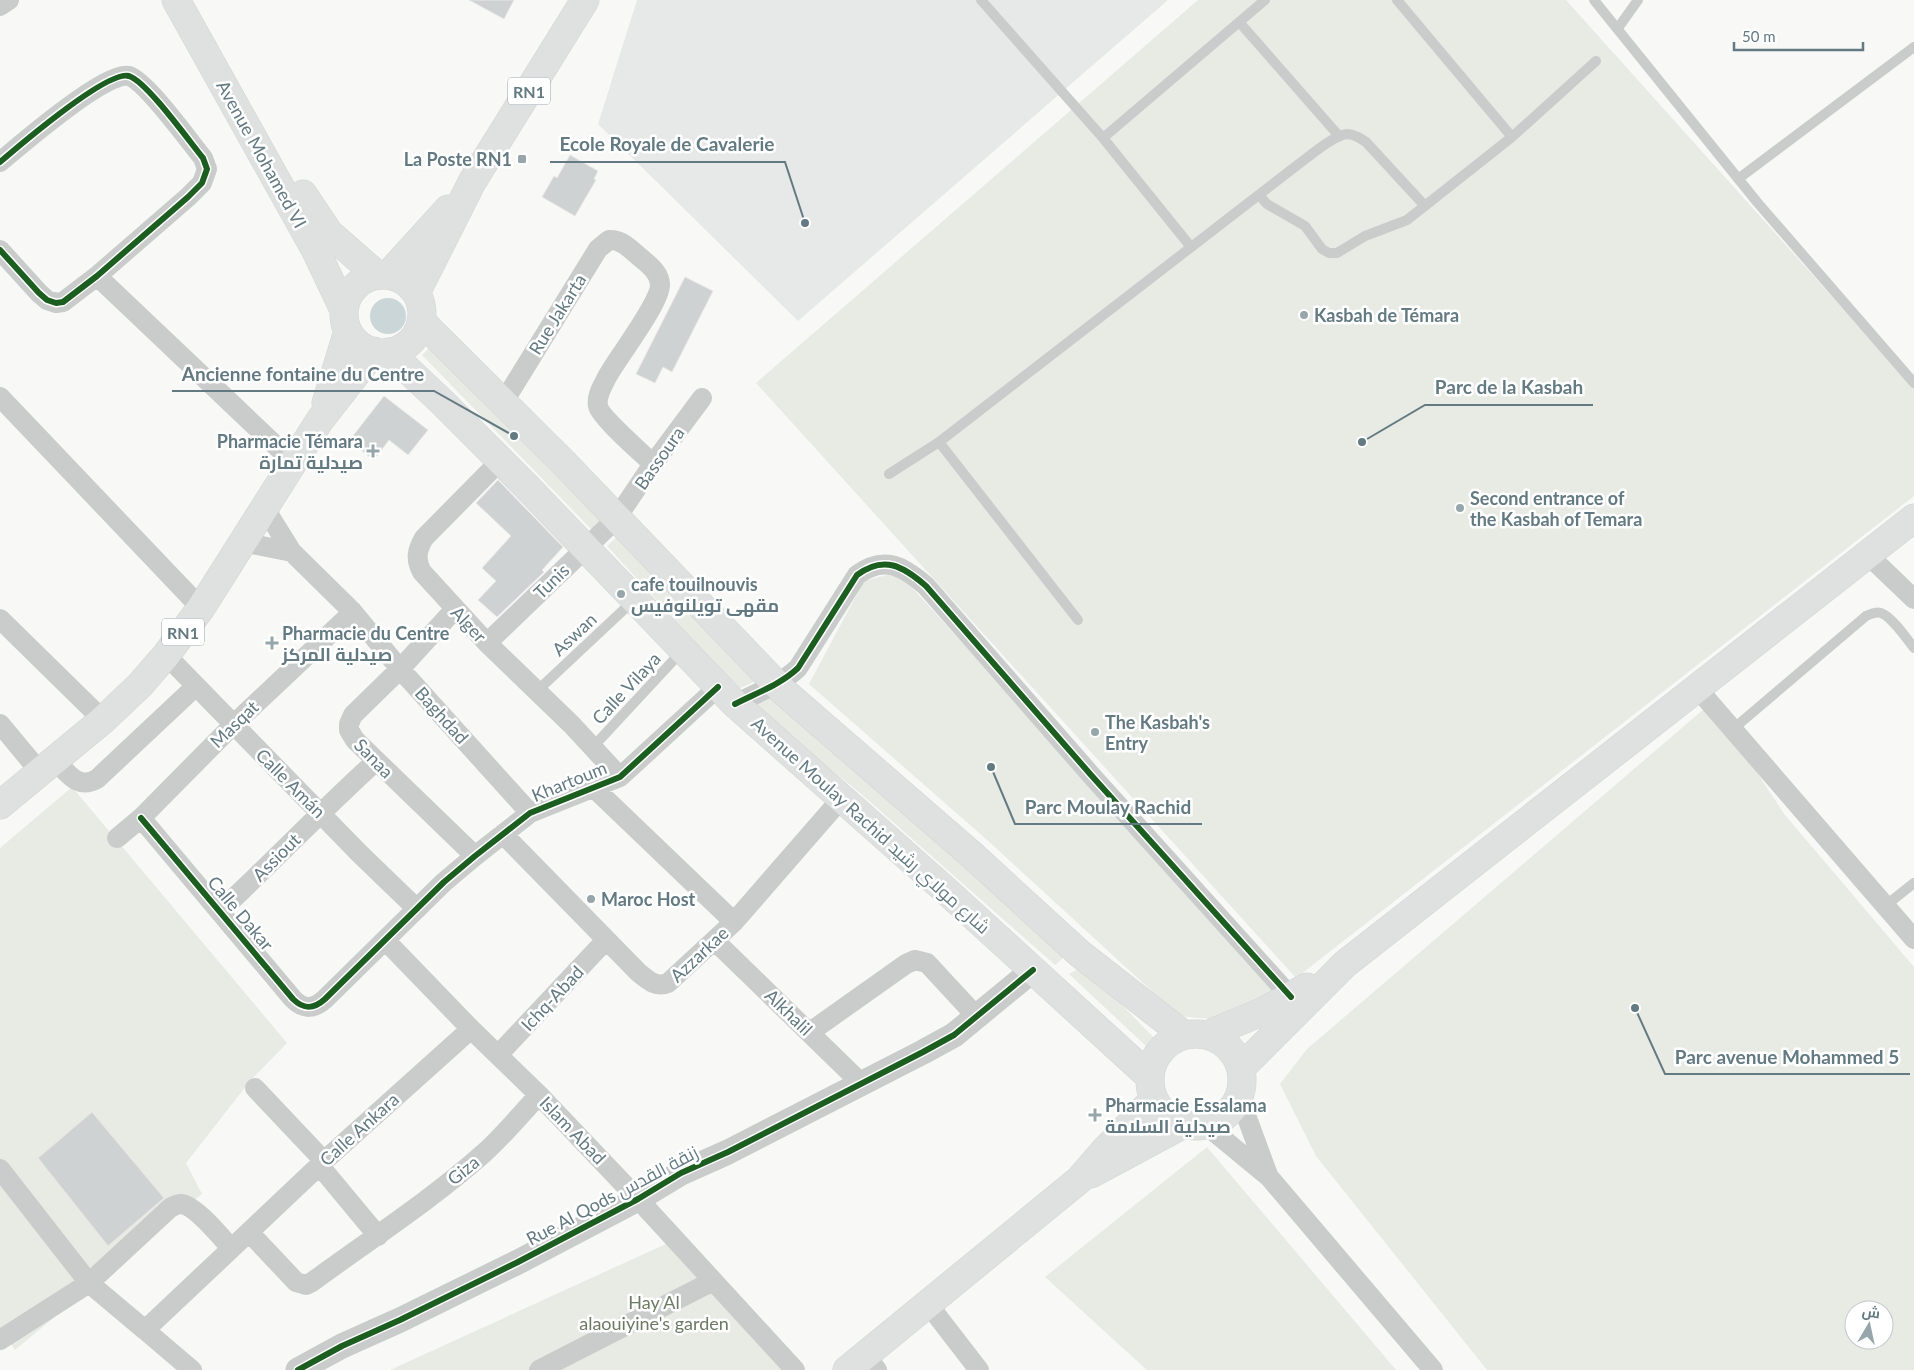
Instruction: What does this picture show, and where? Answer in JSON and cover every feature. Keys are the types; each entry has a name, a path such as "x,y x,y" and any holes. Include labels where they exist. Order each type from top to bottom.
{"main road":[{"name":"Avenue Mohamed VI","path":"176,0 326,270 346,320"},
{"name":"Avenue Mohamed VI","path":"188,0 320,222 339,243 382,275"},
{"name":"RN1","path":"416,293 472,182 585,0"},
{"name":"RN1","path":"320,420 346,320 347,300 354,287 366,278 382,275 472,182"},
{"path":"382,275 404,281 416,293 420,302 421,321 776,684 972,855 1079,953 1196,1035 1218,1039 1228,1046 1235,1055 1241,1068 1242,1082 1239,1096 1232,1109 1220,1119 1195,1124 1079,1180"},
{"path":"346,320 359,344 382,352"},
{"name":"RN1","path":"0,805 103,720 140,685 201,608 320,420 382,352 400,348 410,341 417,332 421,321"},
{"name":"Avenue Moulay Rachid شارع مولاي رشيد","path":"382,352 443,403 726,695 1040,977 1152,1088"},
{"path":"1195,1124 1172,1119 1162,1110 1152,1088 1152,1066 1160,1051 1173,1040 1196,1035 1264,1011 1345,964 1914,518"},
{"path":"1040,977 1079,953"},
{"path":"1241,1068 1345,964"},
{"path":"863,1365 928,1304 1079,1180 1105,1150 1152,1088"}],"street":[{"path":"0,6 9,0"},
{"path":"0,162 47,123 96,88 116,77 130,76 150,92 203,158 207,169 202,183 188,197 97,276 63,302 56,303 47,300 39,294 0,250"},
{"name":"Rue Jakarta","path":"503,403 598,249 609,240 621,241 650,266 658,276 660,285 654,303 615,362 599,394 598,404 599,409 608,420 653,464"},
{"path":"97,276 293,462"},
{"path":"0,397 201,608"},
{"name":"Bassoura","path":"616,519 653,464 702,398"},
{"name":"Alger","path":"500,461 424,538 417,553 417,564 422,572 487,643 537,691 620,777"},
{"name":"Baghdad","path":"264,507 292,552 353,612 400,669 530,813"},
{"name":"Tunis","path":"487,643 616,519"},
{"path":"242,542 292,552"},
{"path":"1867,554 1914,599"},
{"name":"Khartoum","path":"325,999 444,882 530,813 620,777 726,695 776,684 788,677 798,668 857,575 868,567 882,565 897,566 912,573 926,586 1090,775 1291,997"},
{"name":"Sanaa","path":"455,609 400,669 354,715 349,724 349,730 355,740 375,762 475,856"},
{"name":"Masqat","path":"117,838 141,818 233,725 353,612"},
{"path":"0,619 103,720"},
{"name":"Calle Amán","path":"166,654 358,853 417,909"},
{"path":"3,734 47,766 76,781 90,783 97,779 196,686"},
{"path":"1697,688 1914,939"},
{"name":"Assiout","path":"220,911 273,861 320,812 375,762"},
{"path":"594,788 734,922"},
{"name":"Azzarkae","path":"504,834 606,940 650,981 663,985 668,983 734,922 841,800"},
{"name":"Calle Dakar","path":"141,818 298,1004 308,1008 314,1007 325,999"},
{"name":"Islam Abad","path":"385,940 471,1029 539,1095 638,1199 795,1370"},
{"name":"Ichq-Abad","path":"498,1055 606,940"},
{"name":"Alkhalil","path":"715,941 862,1084"},
{"path":"810,1032 906,964 915,960 927,963 977,1017"},
{"name":"Rue Al Qods زنقة القدس","path":"311,1367 342,1346 400,1320 518,1262 638,1199 681,1173 728,1152 862,1084 954,1034 1040,977"},
{"name":"Calle Ankara","path":"145,1330 322,1163 471,1029"},
{"path":"255,1088 322,1163 378,1236"},
{"name":"Giza","path":"249,1232 296,1282 306,1285 378,1236 458,1175 485,1152 539,1095"},
{"path":"1239,1096 1269,1177"},
{"path":"1195,1124 1269,1177 1433,1370"},
{"path":"0,1169 89,1283 192,1370"},
{"path":"0,1340 89,1283 170,1208 176,1205 182,1204 194,1209 231,1248"},
{"path":"544,1369 713,1280"},
{"path":"928,1304 979,1370"}],"lane":[{"path":"981,0 1103,138 1192,247"},
{"path":"1103,138 1265,0"},
{"path":"1397,0 1512,137"},
{"path":"1594,0 1738,179 1914,382"},
{"path":"1618,28 1638,0"},
{"path":"1240,23 1339,136"},
{"path":"1738,179 1914,47"},
{"path":"1259,195 1267,204 1304,226 1322,249 1337,253 1365,236 1407,220 1512,137 1596,61"},
{"path":"889,474 939,442 1259,195 1339,136 1348,134 1357,136 1366,142 1425,206"},
{"path":"939,442 1078,620"},
{"name":"Aswan","path":"537,691 634,600"},
{"path":"1733,729 1866,616 1874,612 1882,613 1889,619 1914,648"},
{"name":"Calle Vilaya","path":"592,748 683,651"},
{"path":"1885,906 1914,882"}],"shaded area":[{"path":"637,0 1168,0 798,321 598,124"},
{"path":"388,298 400,304 406,316 400,328 388,334 376,328 370,316 376,304"}],"green space":[{"path":"1198,0 1566,0 1914,388 1914,496 1296,978 756,383"},
{"path":"435,342 607,518 592,530 422,355"},
{"path":"620,534 756,681 738,689 607,546"},
{"path":"898,572 1280,994 1233,1021 1179,1016 986,839 809,684 864,581"},
{"path":"774,694 1068,954 1055,965 860,793 749,703"},
{"path":"1711,703 1785,815 1914,967 1914,1370 1487,1370 1316,1156 1280,1084 1307,1049"},
{"path":"72,787 287,1043 250,1081 186,1163 202,1194 15,1350 0,1328 0,848"},
{"path":"1084,966 1154,1038 1146,1046 1069,974"},
{"path":"1207,1147 1396,1370 1147,1370 1045,1277"},
{"name":"Hay Al alaouiyine's garden","path":"668,1243 786,1370 390,1370"}],"building":[{"path":"469,0 514,0 504,19"},
{"path":"570,155 598,171 594,179 596,180 575,216 542,197 554,176 557,178"},
{"path":"685,277 713,291 672,372 663,367 655,383 636,374"},
{"path":"384,396 428,430 408,455 389,440 374,460 349,441"},
{"path":"498,480 563,547 542,570 544,572 497,617 478,600 496,581 482,568 511,536 476,503"},
{"path":"92,1112 164,1198 108,1246 38,1158"}],"cycle path":[{"path":"0,162 43,126 84,96 118,77 129,76 146,89 168,113 203,158 207,169 202,183 188,197 97,276 63,302 56,303 47,300 0,250"},
{"path":"735,704 776,684 798,668 857,575 876,565 885,564 901,568 926,586 1091,775 1291,997"},
{"path":"141,818 293,999 297,1003 309,1007 317,1005 325,999 444,882 475,856 530,813 620,777 718,687"},
{"path":"298,1370 342,1346 400,1320 518,1262 638,1199 681,1173 728,1152 923,1052 954,1035 1033,970"}],"place":[{"name":"La Poste RN1","path":"522,159"},
{"name":"Ecole Royale de Cavalerie","path":"805,223"},
{"name":"Kasbah de Témara","path":"1304,315"},
{"name":"Ancienne fontaine du Centre","path":"514,436"},
{"name":"Parc de la Kasbah","path":"1362,442"},
{"name":"Pharmacie Témara صيدلية تمارة","path":"373,451"},
{"name":"Second entrance of the Kasbah of Temara","path":"1460,508"},
{"name":"cafe touilnouvis مقهى تويلنوفيس","path":"621,594"},
{"name":"Pharmacie du Centre صيدلية المركز","path":"272,643"},
{"name":"The Kasbah's Entry","path":"1095,732"},
{"name":"Parc Moulay Rachid","path":"991,767"},
{"name":"Maroc Host","path":"591,899"},
{"name":"Parc avenue Mohammed 5","path":"1635,1008"},
{"name":"Pharmacie Essalama صيدلية السلامة","path":"1095,1115"}]}
